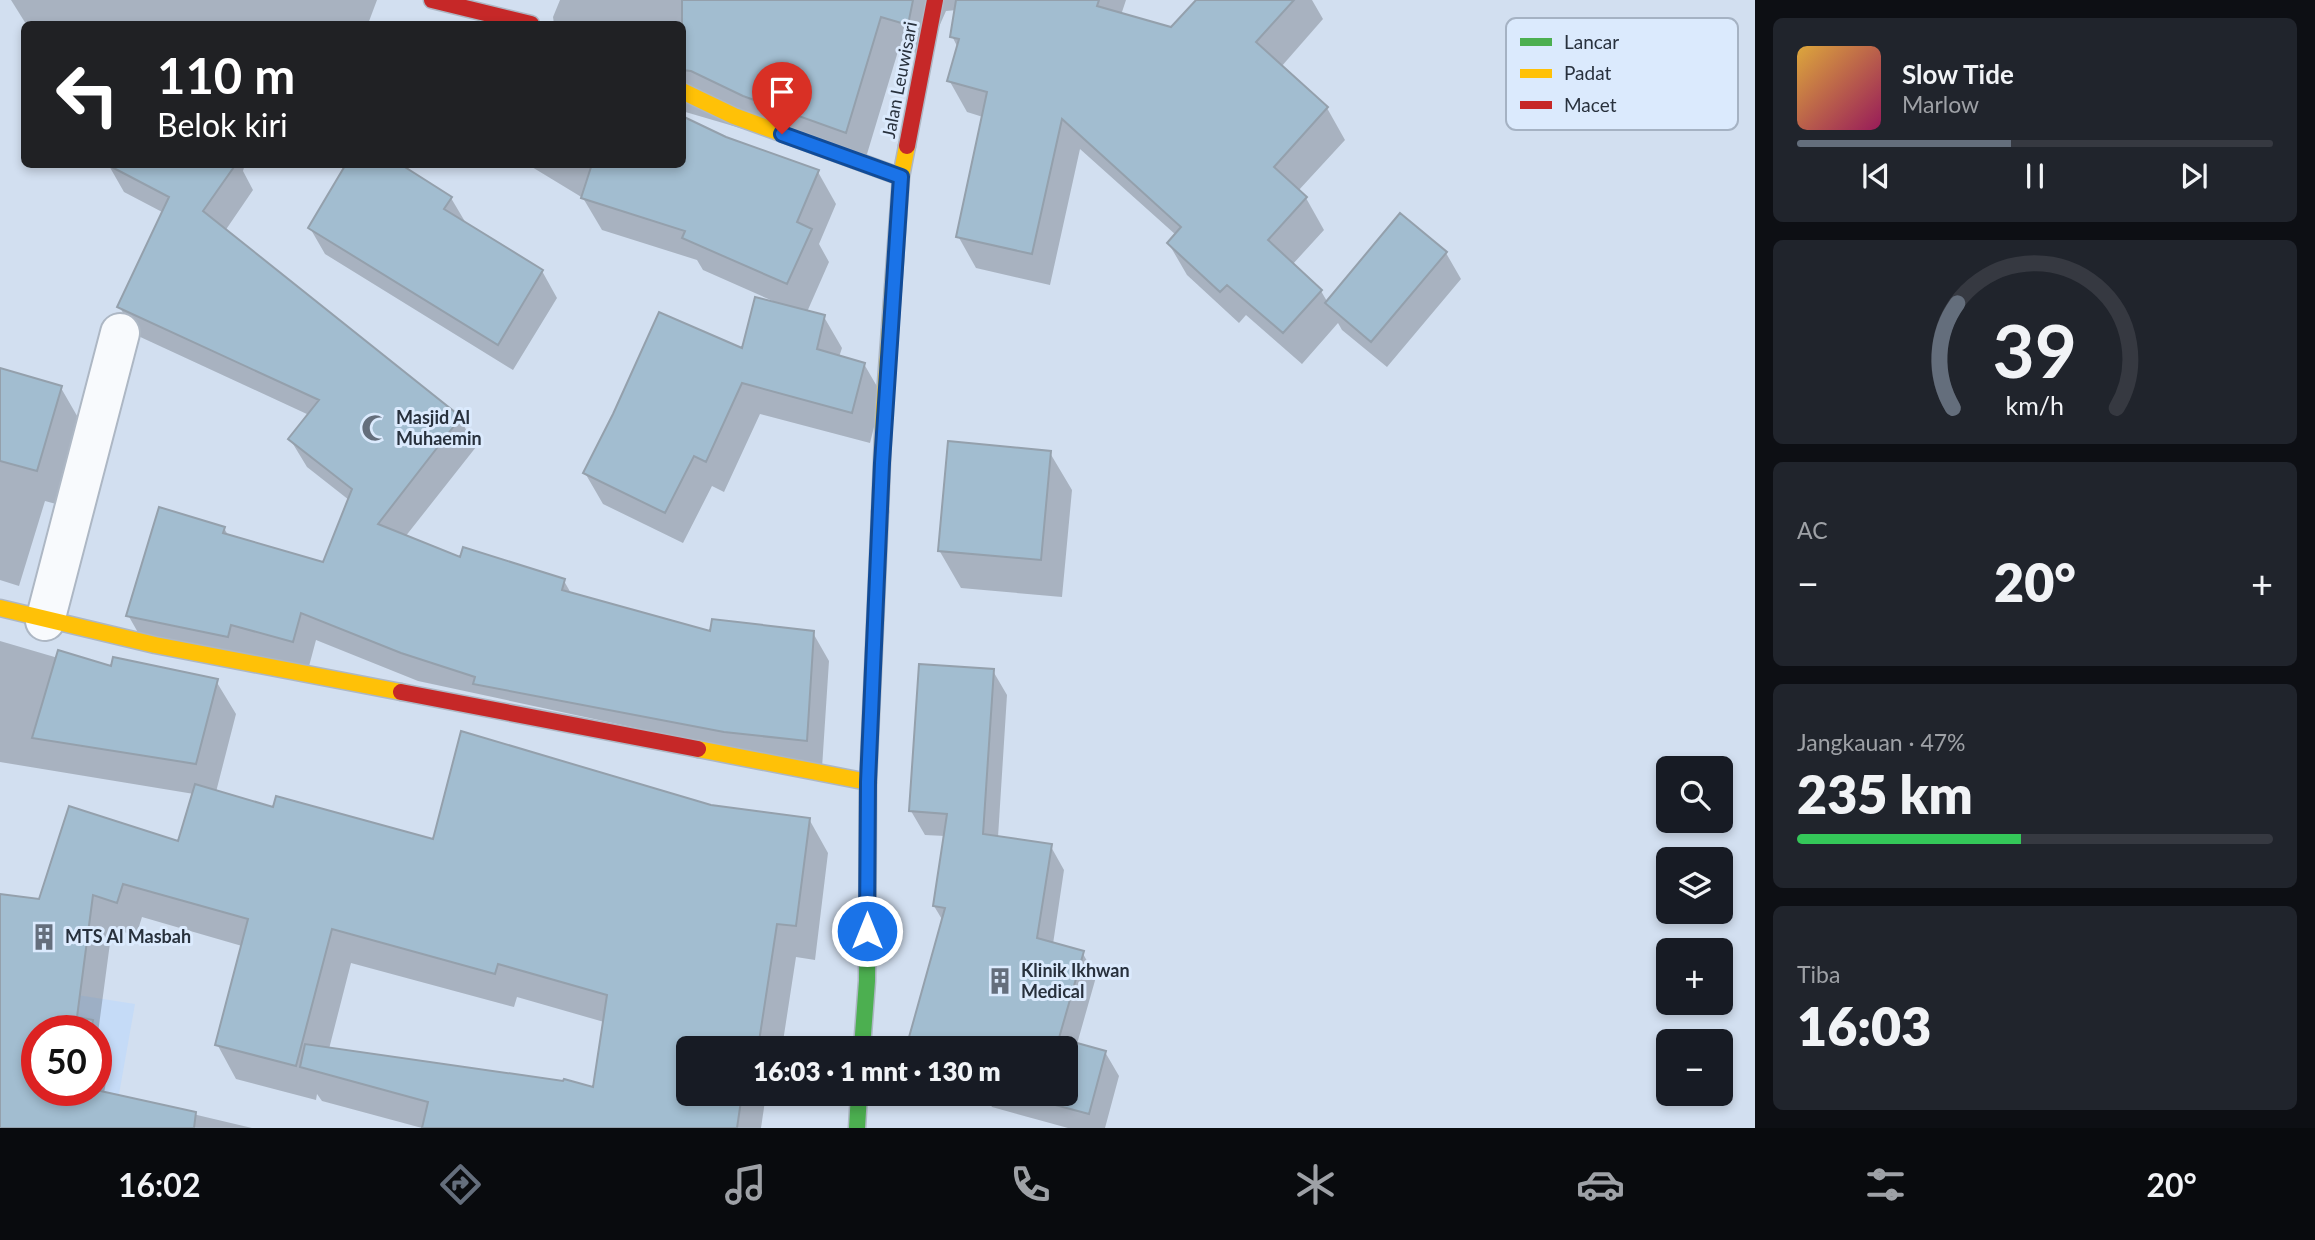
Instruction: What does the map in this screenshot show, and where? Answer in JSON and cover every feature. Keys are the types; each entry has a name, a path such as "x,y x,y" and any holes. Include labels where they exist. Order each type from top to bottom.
{"street":[{"path":"432,0 519,21"},
{"name":"Jalan Leuwisari","path":"863,1036 867,981 868,782 884,410 901,177 935,0"},
{"path":"686,93 734,116 901,177"},
{"path":"45,621 120,333"},
{"path":"0,608 45,621 155,645 868,782"},
{"path":"857,1128 858,1106"}],"shaded area":[{"path":"0,983 135,1004 113,1128 103,1106 112,1106 112,1015 70,1015 0,1000"}],"building":[{"path":"682,0 913,0 908,25 881,17 846,133 743,96 686,70 686,21 682,21"},
{"path":"956,0 1099,0 1097,6 1171,27 1196,0 1294,0 1256,42 1328,107 1274,167 1307,197 1268,240 1322,290 1283,333 1227,285 1220,292 1167,243 1181,227 1062,119 1032,254 956,237 987,92 947,81 959,39 950,37"},
{"path":"686,118 726,137 819,170 797,222 812,229 787,284 682,238 685,231 581,198 591,168 686,168"},
{"path":"114,168 233,168 203,211 461,417 378,524 460,557 463,547 565,579 562,590 710,631 712,619 814,631 807,741 724,732 473,684 475,677 401,653 301,613 293,642 231,625 228,637 126,616 159,507 225,527 223,533 323,562 352,489 288,439 319,400 117,307 169,197"},
{"path":"344,168 406,168 452,197 444,209 543,270 498,345 308,228"},
{"path":"1400,213 1447,252 1371,342 1325,303"},
{"path":"755,297 825,315 817,349 865,363 852,413 742,383 706,462 694,456 665,513 583,473 659,312 742,348"},
{"path":"0,368 62,386 37,471 0,461"},
{"path":"948,441 1051,451 1041,560 938,551"},
{"path":"58,650 111,666 113,657 218,679 196,764 32,738"},
{"path":"919,664 994,669 983,834 1052,844 1037,938 1084,951 1060,1036 909,1036 945,908 933,906 947,814 909,811"},
{"path":"461,731 711,805 810,818 796,926 777,924 760,1036 676,1036 676,1106 740,1106 737,1128 422,1128 428,1102 300,1067 305,1044 563,1081 564,1079 593,1087 607,995 498,964 495,974 332,929 296,1066 215,1045 248,919 123,884 117,903 93,895 77,1015 21,1015 21,1106 112,1106 112,1094 196,1112 194,1128 0,1128 0,894 39,899 69,806 178,841 195,784 273,807 276,796 433,839"},
{"path":"1078,1043 1106,1051 1089,1114 1059,1106 1078,1106"}],"traffic: fast":[{"path":"863,1036 867,981 868,782 880,512"},
{"path":"857,1128 858,1106"}],"traffic: slow":[{"path":"686,93 734,116 901,177"},
{"path":"880,512 884,410 901,177 907,146"},
{"path":"0,608 155,645 401,692"},
{"path":"698,749 868,782"}],"traffic: jam":[{"path":"432,0 519,21"},
{"path":"907,146 935,0"},
{"path":"401,692 698,749"}],"place":[{"name":"Masjid Al Muhaemin","path":"375,428"},
{"name":"MTS Al Masbah","path":"44,937"},
{"name":"Klinik Ikhwan Medical","path":"1000,981"}],"route":[{"path":"782,134 901,177 884,410 868,782 867,931"}]}
